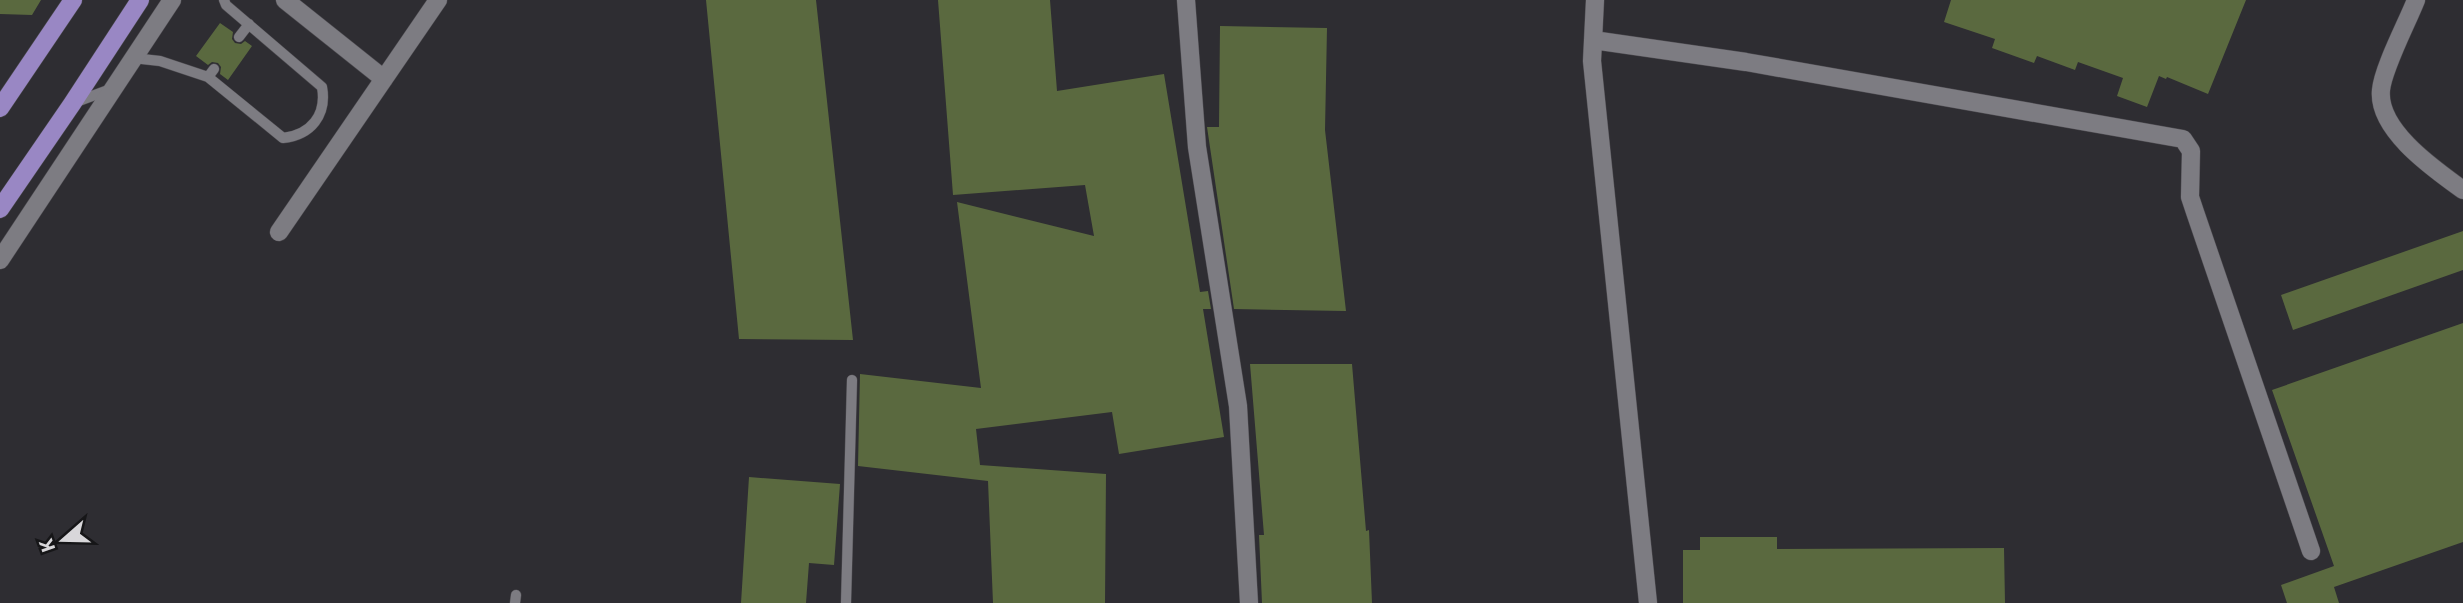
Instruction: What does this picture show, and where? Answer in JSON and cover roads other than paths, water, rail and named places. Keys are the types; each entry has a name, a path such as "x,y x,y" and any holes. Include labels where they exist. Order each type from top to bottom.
{"main road":[{"path":"0,108 73,0"},
{"path":"0,209 139,0"}],"street":[{"path":"0,260 172,0"},
{"path":"285,0 384,79"},
{"path":"279,232 438,0"},
{"path":"1186,0 1197,146 1238,406 1249,603"},
{"path":"1595,0 1593,74 1648,603"},
{"path":"2416,0 2382,83 2382,110 2390,125 2432,168 2463,190"},
{"path":"1593,40 1746,62 2183,139 2191,150 2190,188 2195,212 2312,551"}],"lane":[{"path":"132,58 160,61 211,73 283,138 303,133 317,121 323,104 322,87 226,5 224,0"},
{"path":"239,37 249,24"},
{"path":"72,104 111,89"},
{"path":"846,603 852,380"}]}
